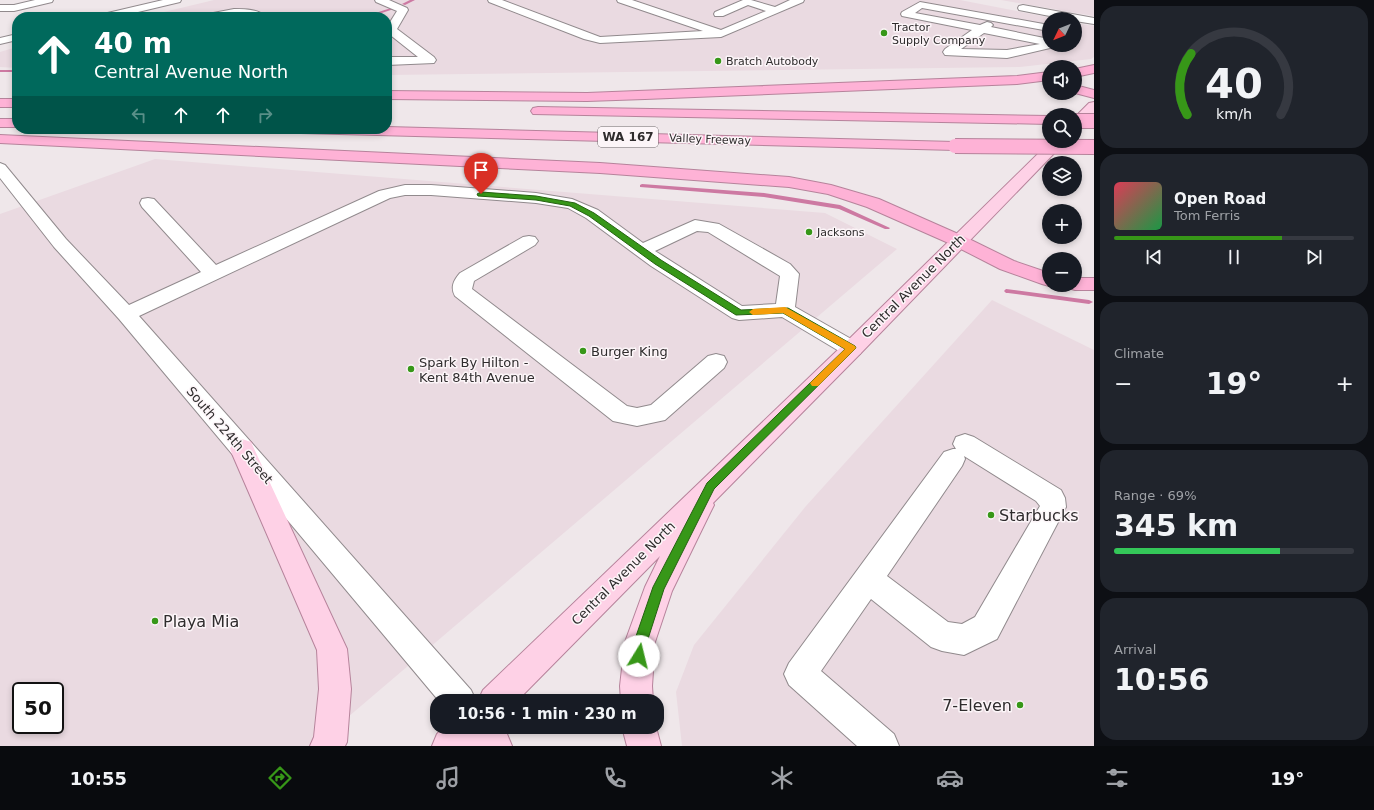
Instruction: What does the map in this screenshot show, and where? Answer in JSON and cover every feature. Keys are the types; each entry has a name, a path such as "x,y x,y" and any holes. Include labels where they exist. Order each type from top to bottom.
{"highway":[{"path":"1082,72 1094,69"},
{"path":"392,95 587,96 1017,80 1042,77"},
{"path":"1017,80 1042,83"},
{"path":"1082,91 1094,94"},
{"path":"0,92 12,92"},
{"path":"0,103 12,103"},
{"name":"Valley Freeway","path":"524,111 1042,120"},
{"path":"1082,121 1094,121"},
{"path":"0,123 12,123"},
{"name":"Valley Freeway","path":"392,131 955,146 1094,147"},
{"path":"0,139 600,168 782,181 832,190 866,200 959,241 1007,265 1042,278"},
{"path":"1082,284 1094,284"}],"main road":[{"path":"1082,118 1094,106"},
{"name":"Central Avenue North","path":"501,694 710,486 852,348 1052,148"},
{"path":"242,449 332,649 336,689 330,742 327,746"},
{"path":"637,694 640,642 659,587 710,486"},
{"path":"448,746 461,734"},
{"path":"486,734 495,746"},
{"path":"641,734 644,746"}],"street":[{"path":"0,8 14,8 48,0"},
{"path":"125,0 138,9"},
{"path":"125,12 176,0"},
{"path":"380,0 403,10 392,26"},
{"path":"493,0 588,37 600,40 721,34 799,0"},
{"path":"622,0 721,34"},
{"path":"719,14 746,1 775,10"},
{"path":"1042,26 992,13 920,5 906,14 980,30 1042,41"},
{"path":"1009,6 1094,20"},
{"path":"992,13 988,24 949,52 1007,54 1042,47"},
{"path":"392,33 430,60 392,61"},
{"path":"0,41 12,38"},
{"name":"South 224th Street","path":"5,174 60,243 126,314 454,694"},
{"path":"126,314 385,194 409,190 536,198 568,203 592,214 642,250 739,313 785,310 852,348"},
{"path":"148,203 213,273"},
{"path":"642,250 695,225 713,228 783,268 790,274 785,310"},
{"path":"529,241 467,277 463,282 462,291 621,414 637,417 657,413 716,362"},
{"path":"868,579 942,636 964,640 986,628 1053,507 1052,498 959,452 868,579 800,674 882,746"}],"shaded area":[{"path":"214,0 960,0 1042,16 1042,52 1082,52 1082,24 1094,26 1094,57 1091,59 1082,60 1042,60 1042,65 1020,67 392,75 392,12 164,12"},
{"path":"1001,0 1094,0 1094,16 1082,14 1082,12 1071,12"},
{"path":"12,48 12,68 0,67 0,52"},
{"path":"155,159 825,213 897,249 314,746 0,746 0,214"},
{"path":"992,300 1094,350 1094,746 682,746 676,692 694,645 806,506"}],"waterway":[{"path":"404,4 413,0"},
{"path":"382,12 392,9"},
{"path":"0,71 12,71"},
{"path":"642,186 764,195 840,207 887,228"},
{"path":"1008,291 1089,302"}],"slow traffic":[{"path":"753,312 785,310 852,348 815,383"}],"place":[{"name":"Tractor Supply Company","path":"884,33"},
{"name":"Bratch Autobody","path":"718,61"},
{"name":"Jacksons","path":"809,232"},
{"name":"Burger King","path":"583,351"},
{"name":"Spark By Hilton - Kent 84th Avenue","path":"411,369"},
{"name":"Starbucks","path":"991,515"},
{"name":"Playa Mia","path":"155,621"},
{"name":"7-Eleven","path":"1020,705"}],"route":[{"path":"481,194 536,198 572,204 592,214 658,262 739,313 785,310 852,348 710,486 659,587 640,642 639,656"}]}
